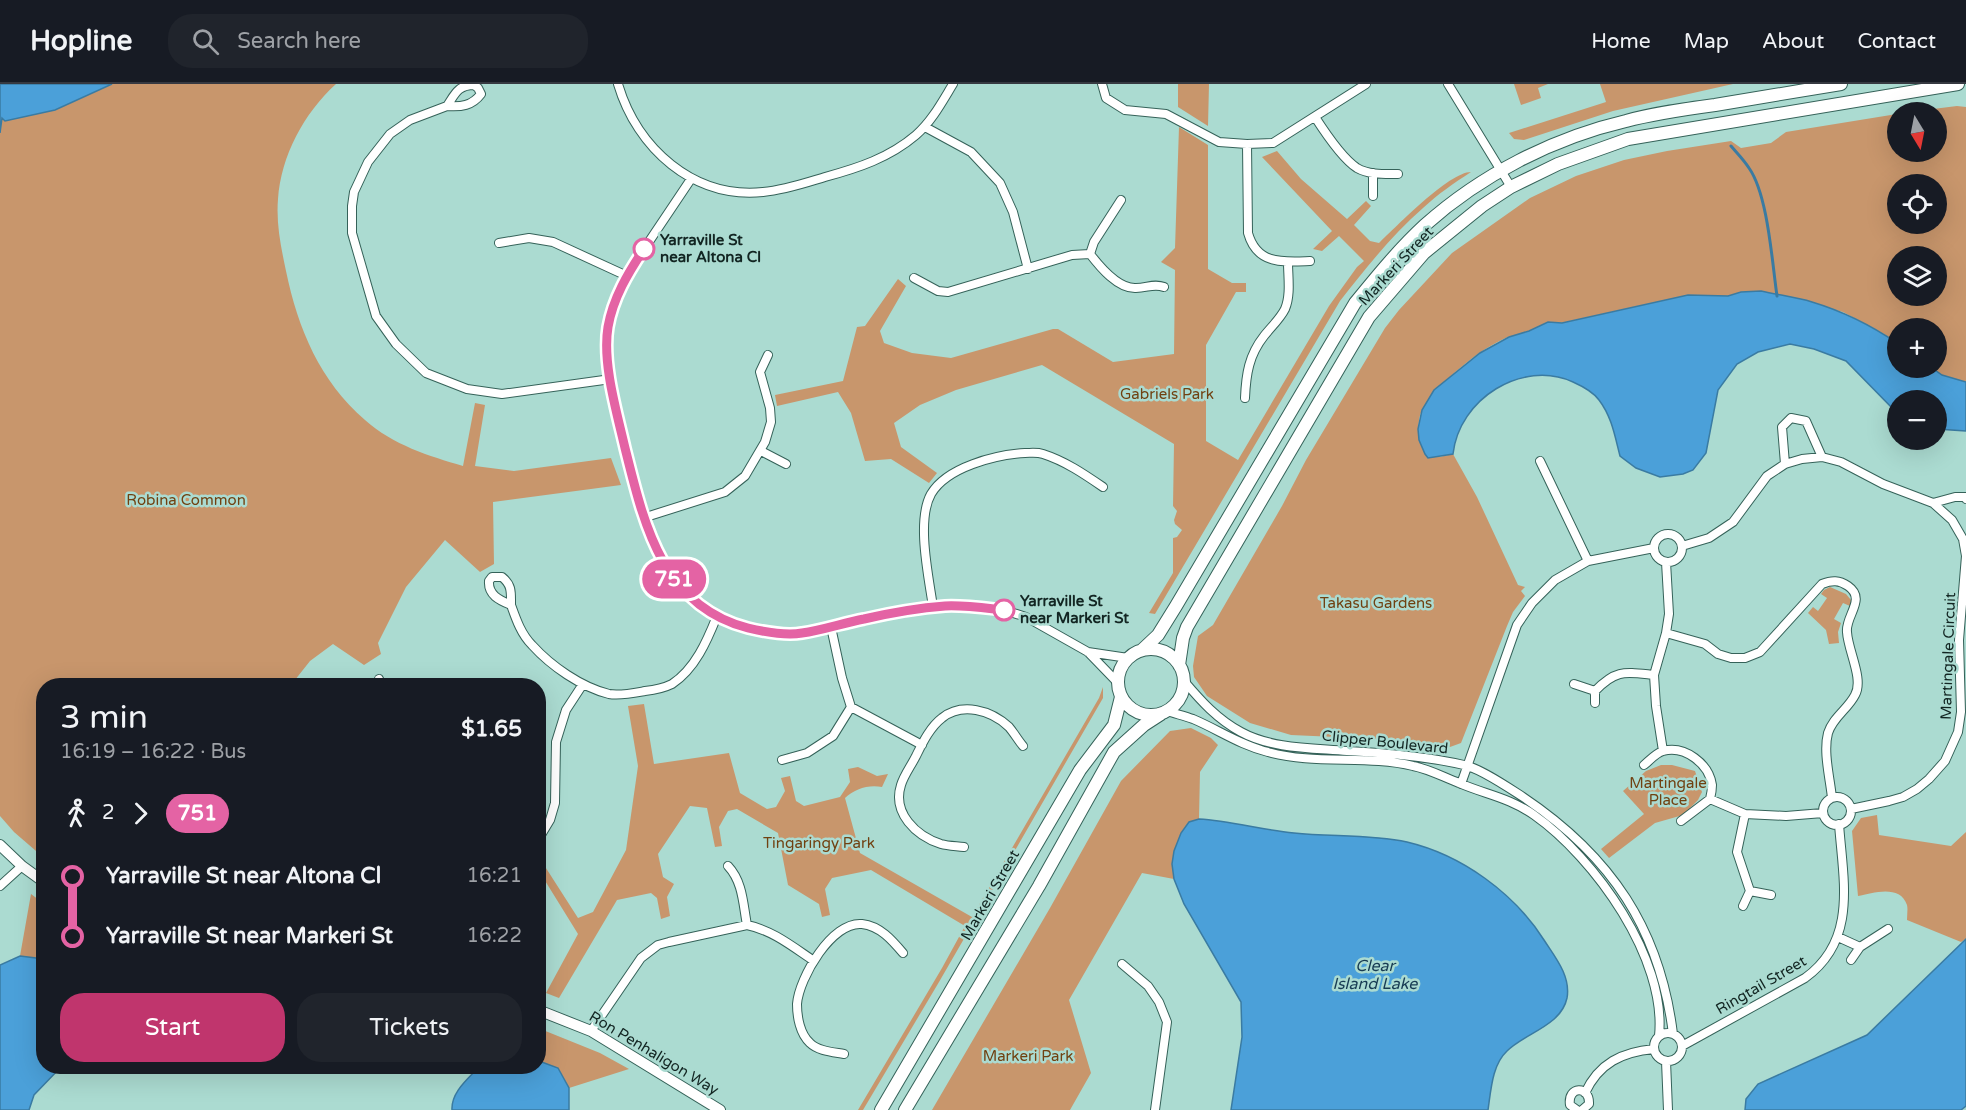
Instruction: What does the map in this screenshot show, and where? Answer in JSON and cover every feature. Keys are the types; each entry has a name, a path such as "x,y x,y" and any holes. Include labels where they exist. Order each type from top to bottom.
{"main road":[{"name":"Markeri Street","path":"1142,650 1158,635 1176,606 1355,303 1378,274 1427,224 1502,171 1567,140 1625,121 1841,84"},
{"name":"Markeri Street","path":"1179,665 1187,627 1369,317 1424,253 1466,218 1511,187 1557,164 1628,139 1958,84"},
{"path":"905,1110 1038,886 1114,752 1144,725 1164,712 1180,698 1184,681 1179,665 1163,651 1142,650 1128,658 1120,670 1118,683 1121,696 1133,710 1142,714 1164,712"},
{"name":"Markeri Street","path":"882,1110 1080,770 1114,724 1121,696"}],"street":[{"path":"618,84 639,132 658,154 691,178 736,191 761,192 784,189 864,166 884,157 925,127 953,84"},
{"path":"1102,84 1106,98 1125,110 1166,114 1219,142 1247,144 1273,143 1361,85"},
{"path":"1448,84 1511,187"},
{"path":"447,106 410,120 390,134 368,162 354,192 352,233 376,316 396,345 426,373 466,389 502,394 611,379"},
{"path":"1315,117 1332,142 1356,168 1373,173 1398,174"},
{"path":"925,127 971,152 1000,183 1013,212 1028,269"},
{"path":"1247,144 1248,233 1251,242 1256,251 1263,256 1288,262 1310,261"},
{"path":"1373,173 1373,196"},
{"path":"691,178 627,276 616,298 608,328 608,361 614,402 633,481 660,558 671,576 696,602 717,616 734,624 768,633 800,634 865,618 946,606 1004,610 1026,617 1088,652 1118,683"},
{"path":"1090,254 1094,243 1121,200"},
{"path":"499,243 529,238 553,242 627,276"},
{"path":"914,278 938,291 948,292 1072,255 1090,254"},
{"path":"1090,254 1101,269 1128,287 1156,284 1164,287"},
{"path":"1245,398 1246,373 1252,356 1263,337 1285,309 1288,262"},
{"path":"646,517 724,492 745,476 761,451 771,422 770,408 760,372 768,355"},
{"path":"1785,464 1782,428 1791,418 1806,421 1822,457"},
{"path":"761,451 786,464"},
{"path":"933,608 924,546 924,518 930,495 945,478 976,463 1006,454 1041,453 1078,470 1103,487"},
{"name":"Martingale Circuit","path":"1682,546 1709,538 1733,522 1767,476 1785,464 1822,457 1841,462 1883,484 1933,503 1952,520 1963,539 1966,556 1959,640 1961,712 1958,732 1945,761 1917,789 1903,797 1851,809"},
{"path":"1540,461 1588,561"},
{"path":"1933,503 1955,497 1966,499"},
{"path":"1668,534 1677,537 1682,546 1678,557 1666,562 1657,557 1654,548 1659,537 1668,534"},
{"path":"1461,784 1517,625 1532,603 1555,580 1588,561 1654,548"},
{"path":"1662,751 1654,675 1666,633 1668,614 1666,562"},
{"path":"1666,633 1705,644 1718,654 1731,658 1745,658 1760,652 1822,584 1831,581 1843,583 1852,589 1856,599 1854,610 1847,620 1846,629 1858,683 1855,695 1832,723 1828,734 1827,747 1832,798"},
{"path":"511,605 520,628 531,645 583,684 611,694 641,692 670,685 689,669 706,642 717,616"},
{"path":"831,627 851,707 922,745"},
{"path":"1088,652 1128,658"},
{"path":"1594,703 1595,691 1613,675 1624,673 1654,675"},
{"name":"Clipper Boulevard","path":"1184,681 1204,706 1217,717 1256,739 1288,746 1407,755 1467,765 1512,790 1550,815 1590,851 1605,868 1640,922 1650,942 1665,987 1673,1034"},
{"path":"546,827 555,803 556,742 566,710 583,684"},
{"path":"1574,684 1595,691"},
{"path":"782,760 807,753 833,736 851,707"},
{"path":"963,847 940,844 924,835 909,825 902,812 899,799 901,785 922,745 943,717 953,712 975,709 987,713 1008,726 1023,746"},
{"name":"Clipper Boulevard","path":"1164,712 1193,719 1230,738 1269,753 1301,758 1410,765 1432,771 1461,784 1497,795 1536,817 1583,859 1598,876 1628,922 1647,966 1658,1004 1659,1036"},
{"path":"1644,765 1662,751 1683,752 1695,757 1702,764 1712,787 1710,800 1682,821"},
{"path":"1832,798 1844,799 1851,809 1846,821 1834,824 1827,820 1823,813 1825,804 1832,798"},
{"path":"1710,800 1745,814 1786,816 1823,813"},
{"path":"1743,906 1750,891 1737,852 1745,814"},
{"name":"Ringtail Street","path":"1682,1046 1805,978 1821,964 1838,937 1844,914 1845,895 1839,824"},
{"path":"0,845 36,876"},
{"path":"0,886 22,866"},
{"path":"728,866 740,887 747,926"},
{"path":"1750,891 1771,895"},
{"path":"844,1054 810,1044 803,1033 797,1004 799,992 814,961 840,930 861,924 873,927 889,937 903,953"},
{"path":"591,1031 641,958 669,942 747,926 756,927 776,936 814,961"},
{"path":"1851,960 1860,947 1888,929"},
{"path":"1838,937 1860,947"},
{"path":"1122,964 1148,986 1159,1002 1167,1022 1155,1110"},
{"name":"Ron Penhaligon Way","path":"546,1013 591,1031 720,1110"},
{"path":"1667,1033 1677,1037 1682,1046 1678,1057 1666,1061 1657,1056 1654,1049 1659,1036 1667,1033"},
{"path":"1586,1093 1597,1073 1621,1055 1654,1049"},
{"path":"1666,1061 1668,1110"},
{"path":"1577,1110 1570,1105 1571,1095 1579,1090 1586,1093 1589,1101 1587,1107 1582,1110"}],"green space":[{"name":"Robina Common","path":"112,84 336,84 314,108 296,136 284,167 278,199 278,226 282,253 297,313 313,353 335,388 349,405 376,429 399,443 437,458 463,466 475,403 485,405 475,466 514,471 611,458 621,485 493,502 494,564 480,572 445,540 406,587 378,643 381,654 364,665 333,644 310,661 297,678 36,678 36,851 0,816 0,118 55,110"},
{"path":"1178,84 1209,84 1208,126 1178,107"},
{"path":"1514,84 1548,84 1538,88 1541,98 1521,105"},
{"path":"1600,84 1733,84 1613,111 1524,140 1514,139 1509,133 1606,102"},
{"name":"Takasu Gardens","path":"1947,107 1966,107 1966,382 1947,376 1947,318 1887,318 1887,336 1843,312 1761,291 1741,292 1728,296 1688,295 1561,323 1547,324 1508,337 1485,349 1450,377 1423,408 1419,423 1419,440 1439,457 1453,454 1477,497 1518,585 1525,587 1521,591 1525,596 1513,612 1461,743 1450,747 1380,739 1291,735 1250,723 1207,696 1194,677 1193,666 1198,636 1213,625 1306,460 1385,328 1452,253 1530,198 1576,176 1624,160 1667,151 1731,141 1741,148 1771,143 1786,132 1887,116 1887,162 1947,162"},
{"name":"Gabriels Park","path":"1179,127 1208,145 1208,269 1232,283 1246,283 1246,292 1236,292 1206,345 1206,441 1238,460 1329,306 1357,267 1364,261 1339,236 1322,251 1313,249 1332,231 1262,157 1277,151 1301,179 1347,219 1366,201 1371,206 1354,225 1370,241 1379,243 1437,190 1461,174 1471,172 1440,193 1412,218 1380,252 1340,301 1155,614 1149,613 1173,573 1173,538 1177,537 1182,530 1174,520 1177,511 1173,506 1174,444 1042,365 956,390 920,405 894,423 901,447 937,473 929,483 891,459 865,461 851,413 838,392 777,406 775,395 843,381 857,327 865,326 898,279 906,286 880,331 884,343 912,353 951,358 1058,329 1113,362 1174,354 1175,270 1161,262 1175,248"},
{"path":"1830,587 1846,594 1851,600 1850,606 1843,603 1834,619 1841,623 1838,632 1839,643 1829,644 1826,630 1808,613 1813,607 1818,611 1827,598 1821,594"},
{"name":"Tingaringy Park","path":"1103,687 1103,698 863,1110 858,1110 965,926 871,870 832,878 825,889 830,915 822,917 819,904 788,885 778,833 737,809 728,811 719,827 722,846 715,847 707,808 690,806 658,854 663,877 674,884 667,897 670,916 661,919 657,898 651,893 617,900 559,998 546,993 578,934 546,882 546,868 578,918 593,912 626,850 638,766 628,706 644,704 654,764 729,753 740,793 767,809 776,807 785,791 781,778 790,776 796,801 804,806 840,797 850,782 848,769 858,767 877,776 888,774 882,787 862,788 845,798 860,853 972,917 1099,698"},
{"name":"Markeri Park","path":"1191,728 1211,738 1218,745 1200,772 1199,819 1189,822 1178,843 1173,862 1174,879 1142,873 1069,1000 1091,1073 1070,1110 932,1110 1121,781 1170,731"},
{"name":"Martingale Place","path":"1661,765 1672,765 1695,771 1702,792 1698,800 1683,815 1655,823 1609,858 1601,849 1644,814 1623,791 1646,771"},
{"path":"1877,815 1879,835 1951,846 1966,832 1966,939 1961,942 1907,920 1907,905 1898,894 1878,892 1858,896 1852,831 1861,818"},
{"path":"31,894 36,898 36,958 20,956"},
{"path":"546,1031 600,1053 629,1069 569,1088 558,1068 546,1064"}],"water":[{"path":"0,84 112,84 55,110 5,121 2,118 0,133"},
{"path":"1761,291 1800,299 1845,314 1877,331 1887,337 1887,378 1947,376 1966,382 1966,431 1947,430 1947,390 1887,390 1887,403 1846,361 1814,349 1790,344 1758,352 1737,364 1718,390 1706,453 1693,470 1683,474 1660,477 1636,468 1620,456 1610,420 1597,397 1573,382 1553,376 1534,376 1514,380 1496,389 1480,401 1467,416 1458,434 1453,454 1428,458 1425,454 1419,440 1418,429 1422,410 1434,390 1480,353 1509,337 1548,322 1562,323 1688,295 1728,296 1741,292"},
{"name":"Clear Island Lake","path":"1199,819 1294,833 1393,839 1427,848 1467,866 1502,892 1532,923 1557,960 1567,982 1567,998 1563,1008 1558,1016 1514,1045 1502,1057 1493,1078 1488,1110 1231,1110 1242,1037 1241,1002 1184,904 1174,879 1172,864 1181,833 1189,822"},
{"path":"1966,939 1966,1106 1961,1110 1745,1110 1746,1099 1758,1084 1867,1035"},
{"path":"20,956 36,958 36,1074 54,1074 34,1095 29,1110 0,1110 0,965"},
{"path":"546,1064 558,1068 569,1088 569,1110 452,1110 454,1097 472,1074 546,1074"}],"waterway":[{"path":"1731,146 1749,168 1761,195 1777,296"}],"bus line":[{"name":"751","path":"644,249 616,298 608,328 608,361 614,402 633,481 660,558 681,588 696,602 717,616 734,624 768,633 800,634 865,618 946,606 1004,610"}],"place":[{"name":"Yarraville St near Altona Cl","path":"644,249"},
{"name":"Yarraville St near Markeri St","path":"1004,610"}]}
